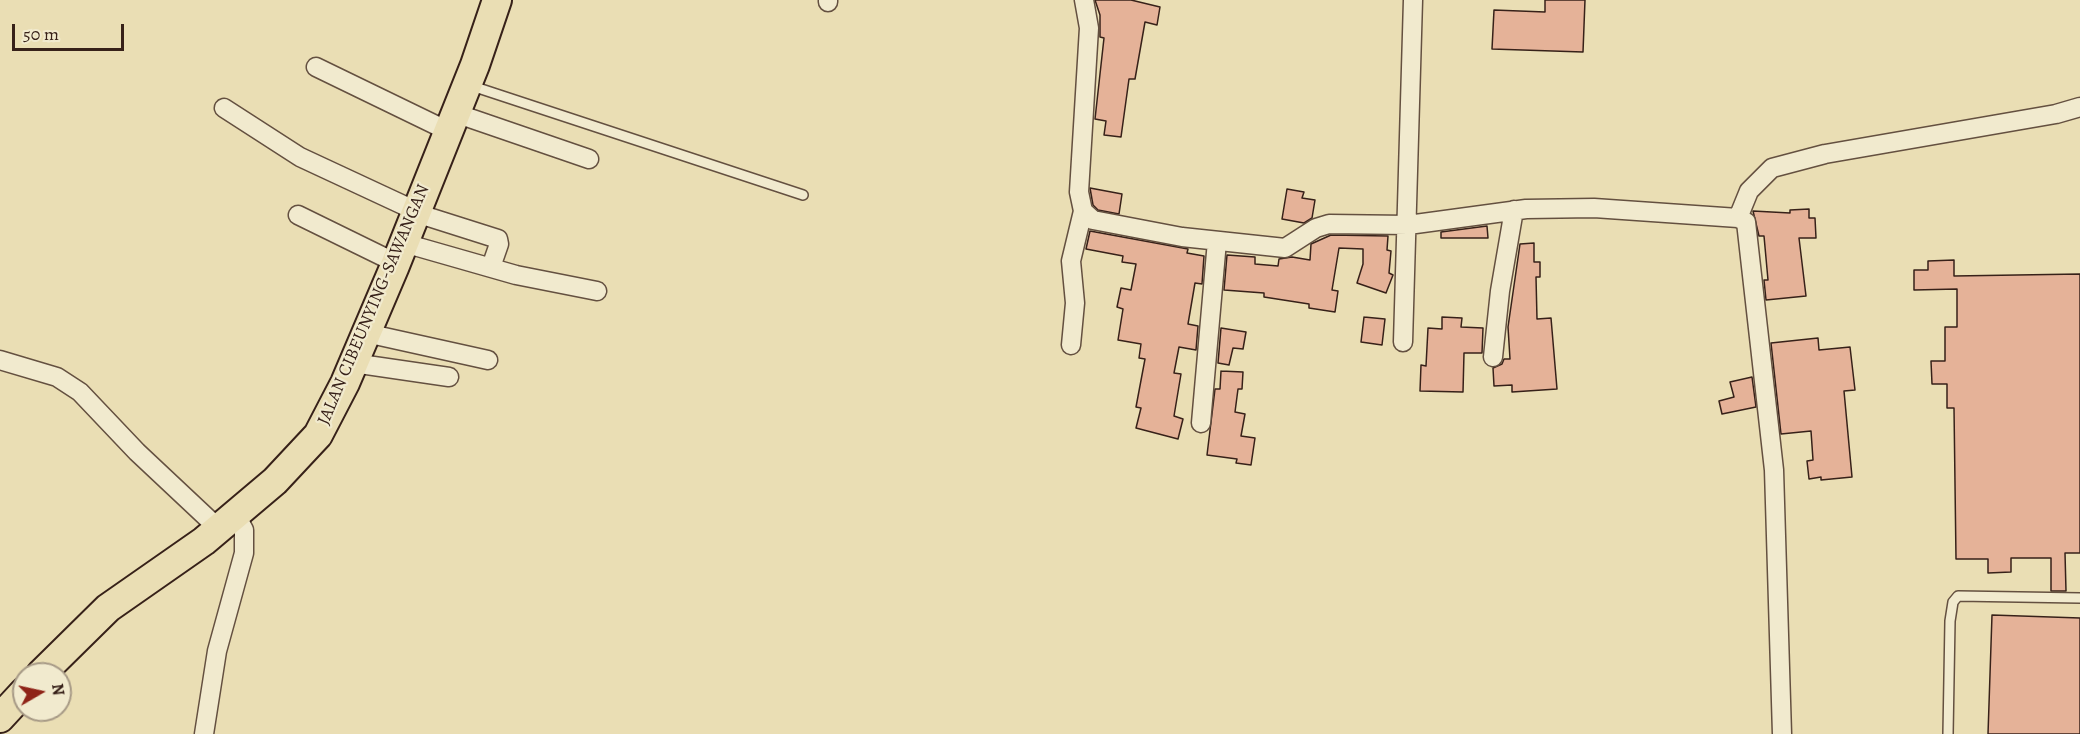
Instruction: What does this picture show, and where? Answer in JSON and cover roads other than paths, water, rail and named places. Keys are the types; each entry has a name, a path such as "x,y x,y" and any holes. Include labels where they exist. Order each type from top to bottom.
{"main road":[{"name":"JALAN CIBEUNYING-SAWANGAN","path":"53,662 108,608 227,522 306,450 318,435 353,363 400,253 467,85 497,0"},
{"path":"0,718 12,705"}],"street":[{"path":"1071,345 1075,303 1071,261 1083,211 1079,192 1089,28 1084,0"},
{"path":"1403,342 1413,0"},
{"path":"316,67 452,122 589,159"},
{"path":"1738,218 1749,192 1772,168 1825,154 2056,114 2080,106"},
{"path":"224,108 300,157 416,212 498,239 499,244 491,267"},
{"path":"1083,211 1093,220 1103,223 1217,241 1285,248 1316,228 1329,224 1408,225 1514,210 1594,208 1738,218 1746,222 1774,470 1782,734"},
{"path":"1493,357 1500,291 1514,210"},
{"path":"298,215 400,253 491,267 516,275 597,291"},
{"path":"1201,423 1217,241"},
{"path":"366,333 488,360"},
{"path":"0,360 57,377 80,392 137,452 227,522 244,530 244,552 217,651 204,734"},
{"path":"353,363 449,377"}],"lane":[{"path":"467,85 803,195"},
{"path":"1948,734 1950,621 1953,602 1958,596 2080,598"}]}
